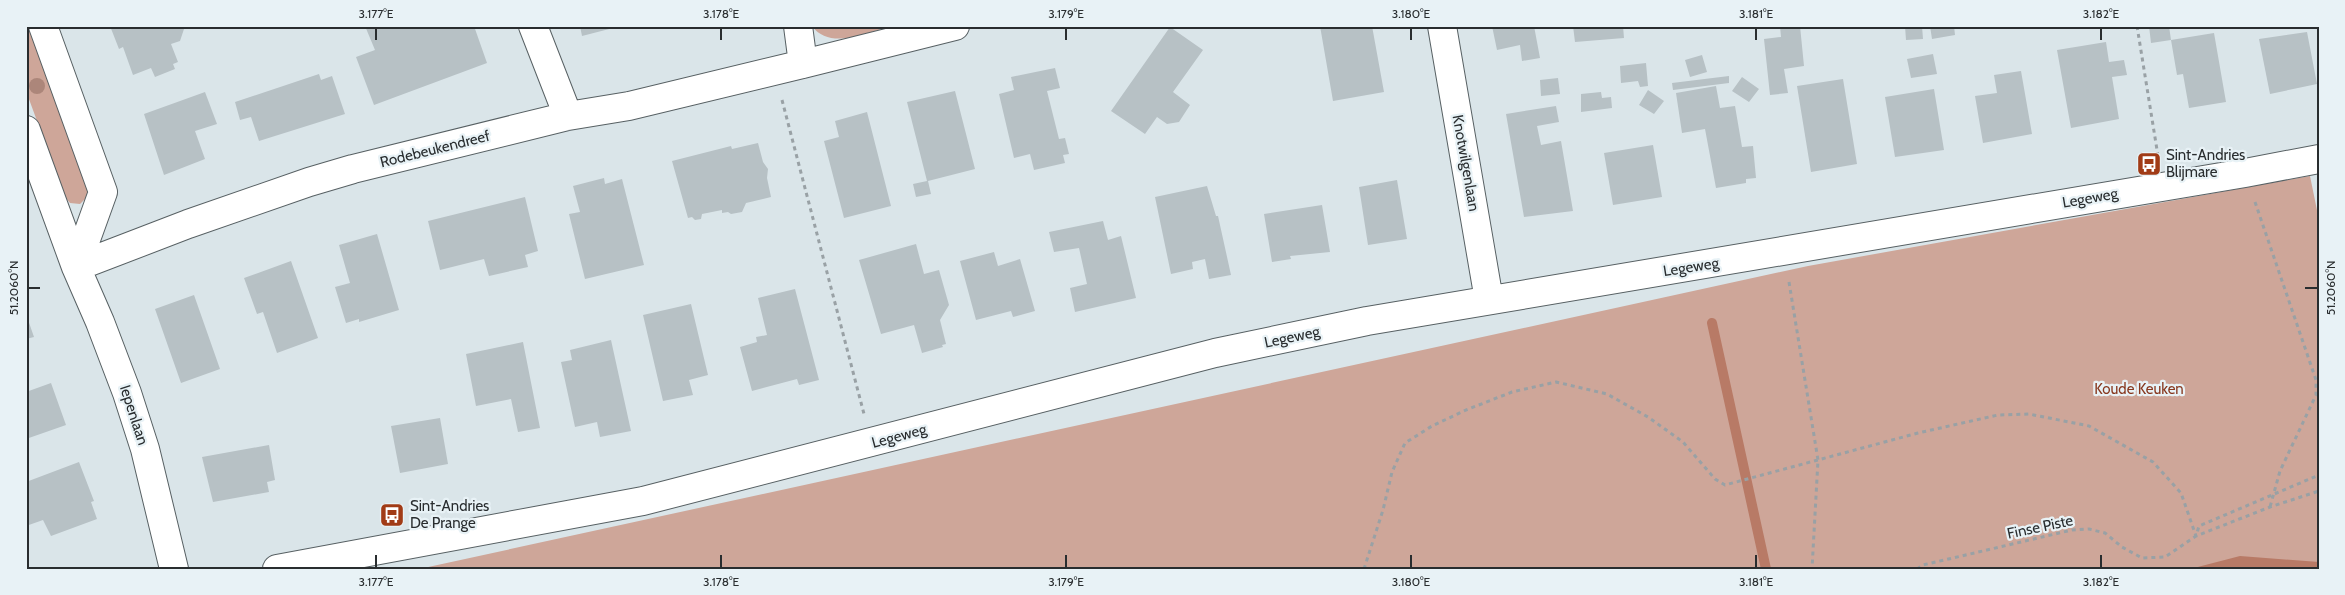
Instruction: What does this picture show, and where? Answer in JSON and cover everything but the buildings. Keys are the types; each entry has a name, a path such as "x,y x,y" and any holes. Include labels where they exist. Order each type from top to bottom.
{"street":[{"path":"43,26 103,192 76,267"},
{"path":"533,26 568,116"},
{"path":"798,26 803,64"},
{"name":"Rodebeukendreef","path":"76,267 188,224 309,182 568,116 629,106 955,26"},
{"name":"Knotwilgenlaan","path":"1442,26 1489,300"},
{"name":"Iepenlaan","path":"26,130 76,267 100,322 127,393 145,449 174,569"},
{"name":"Legeweg","path":"277,569 375,560 643,501 1215,353 1367,321 2319,159"}],"path":[{"path":"2137,26 2163,186"},
{"path":"775,70 871,443"},
{"path":"2245,173 2316,380 2316,395 2280,472 2270,507"},
{"path":"1784,251 1818,460 1812,569"},
{"path":"1364,569 1383,510 1392,472 1405,443 1432,426 1466,410 1512,392 1556,382 1606,394 1648,417 1684,442 1714,479 1725,485 1918,433 1998,415 2029,414 2089,426 2153,462 2181,494 2196,536 2270,507 2319,491"},
{"name":"Finse Piste","path":"1917,569 1923,565 2072,530 2089,529 2106,533 2122,547 2142,558 2165,557 2196,536 2199,526 2319,475"}],"green space":[{"path":"26,26 29,26 87,185 87,197 80,204 70,203 65,197 26,91"},
{"path":"812,26 892,26 850,38 839,39 820,33"},
{"name":"Koude Keuken","path":"2310,176 2319,220 2319,569 419,569 1808,266"}],"shaded area":[{"path":"2240,556 2319,562 2319,569 2190,569"}],"waterway":[{"path":"1712,323 1766,569"}],"place":[{"name":"Sint-Andries Blijmare","path":"2149,164"},
{"name":"Sint-Andries De Prange","path":"392,515"}]}
